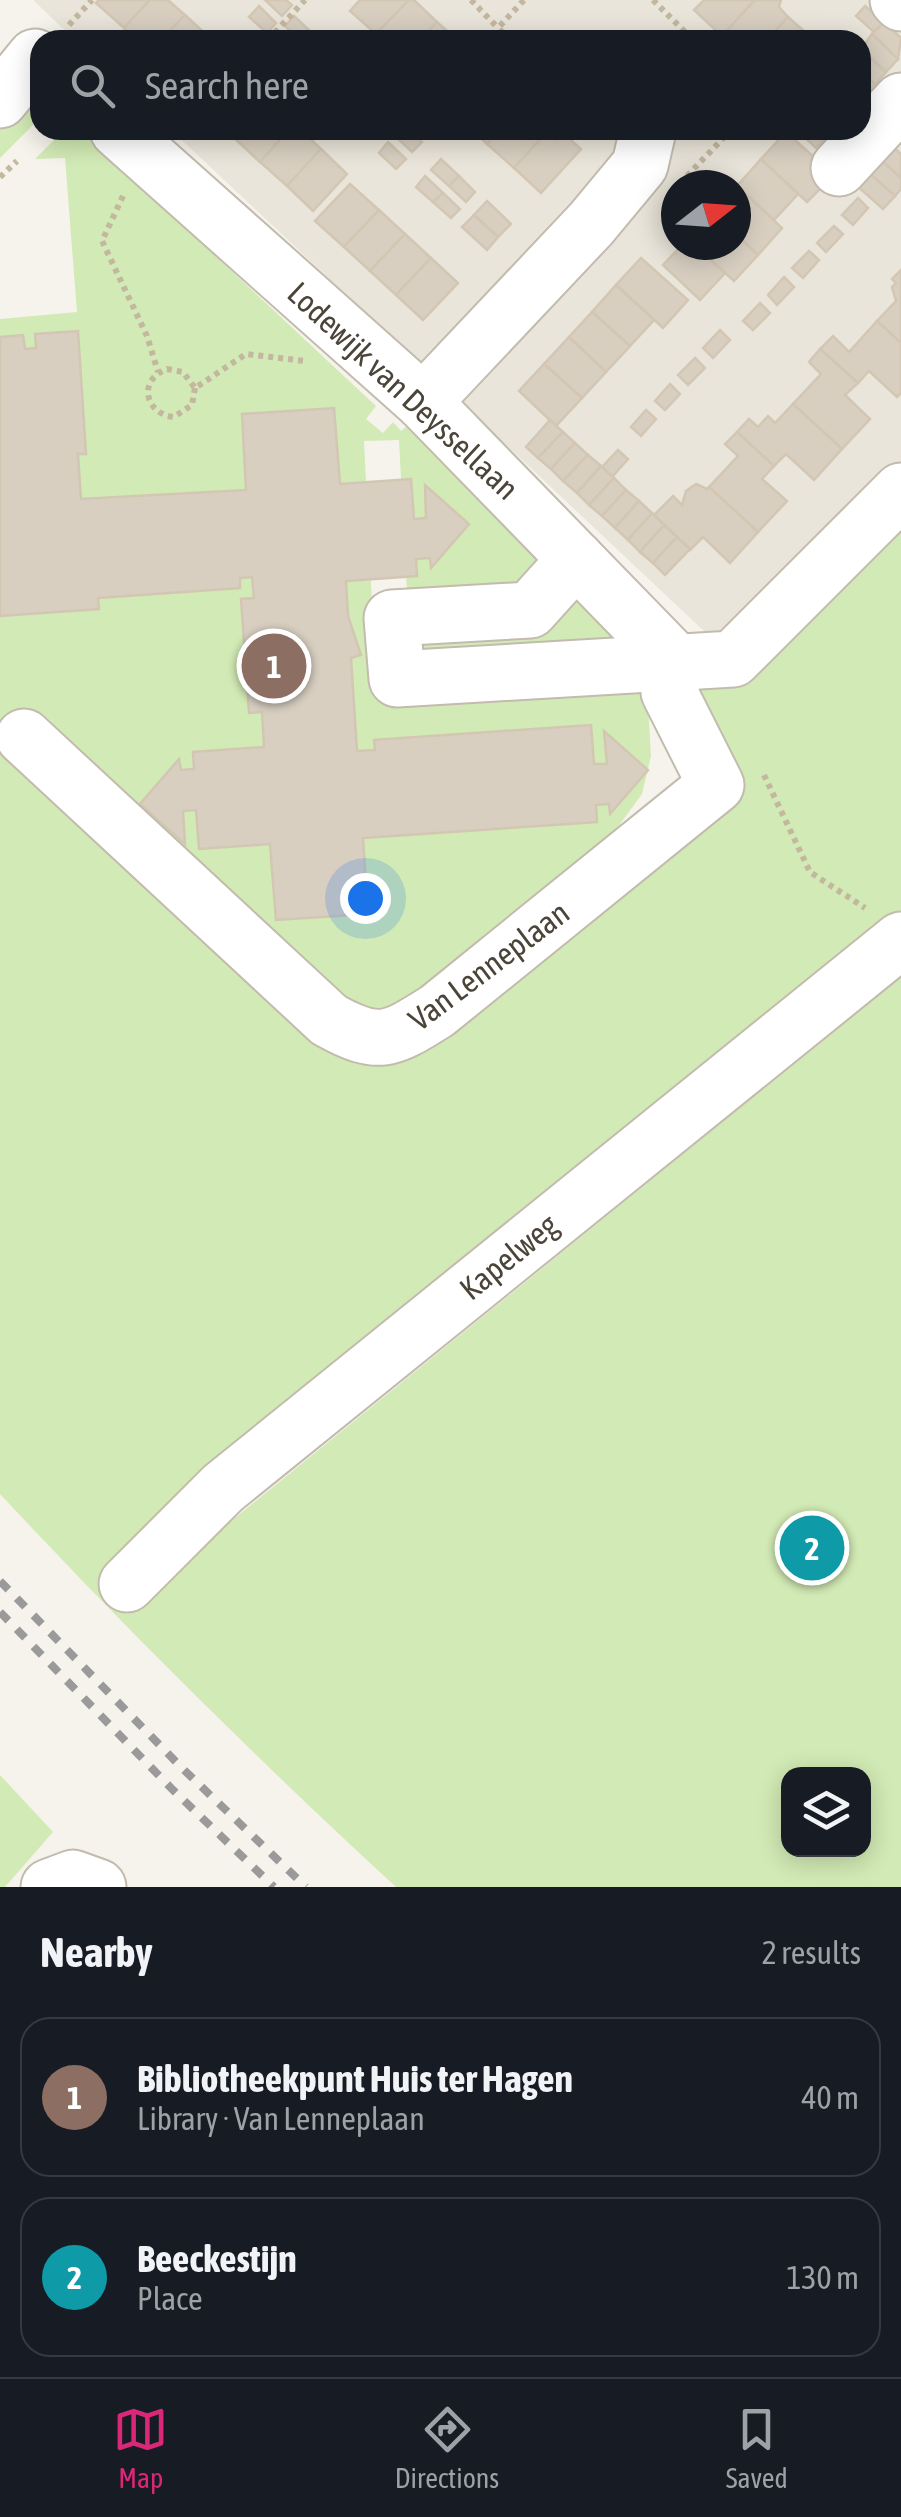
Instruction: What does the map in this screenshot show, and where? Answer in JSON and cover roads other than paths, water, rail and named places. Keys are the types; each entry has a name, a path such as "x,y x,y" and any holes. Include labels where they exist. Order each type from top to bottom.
{"street":[{"path":"0,100 30,52"},
{"path":"871,134 901,101"},
{"path":"423,402 591,224 640,165 646,140"},
{"path":"840,168 865,140"},
{"name":"Lodewijk van Deyssellaan","path":"136,146 423,402 678,664"},
{"path":"576,559 530,610 392,618 397,680 734,660 901,491"},
{"name":"Van Lenneplaan","path":"24,737 329,1020 358,1036 380,1038 402,1033 437,1011 716,785 669,692 678,664"},
{"name":"Kapelweg","path":"127,1584 223,1488 889,928"},
{"path":"50,1887 72,1878 98,1887"}],"railway":[{"path":"0,1581 182,1768 306,1887"},
{"path":"0,1612 173,1790 274,1887"}],"place":[{"name":"Bibliotheekpunt Huis ter Hagen","path":"274,666"},
{"name":"Beeckestijn","path":"812,1548"}]}
